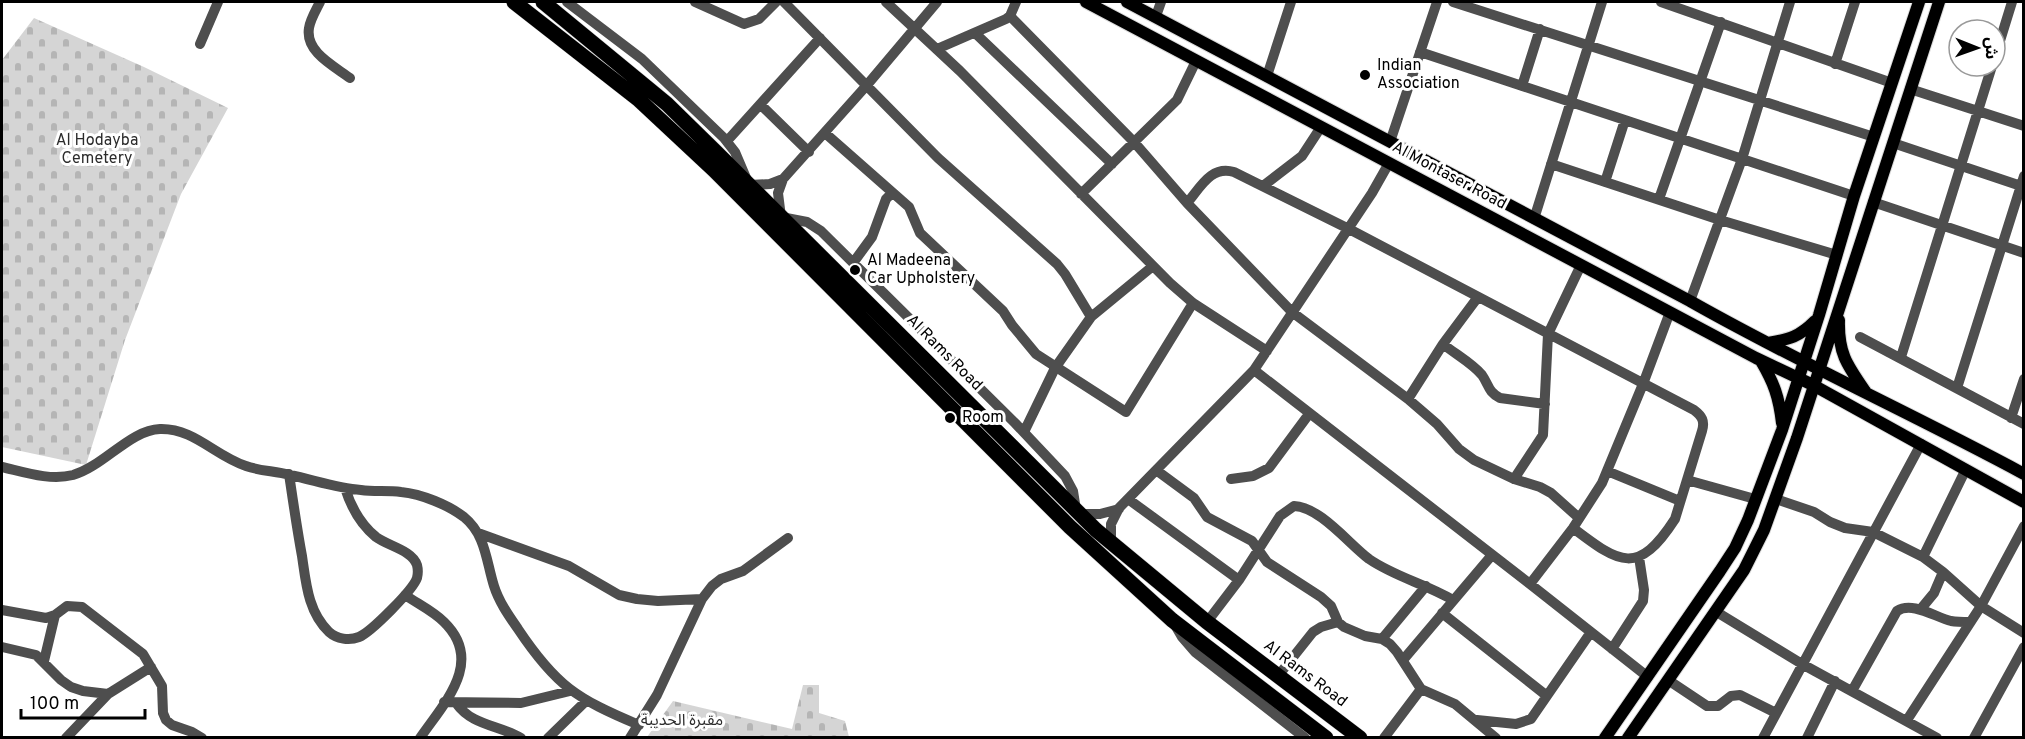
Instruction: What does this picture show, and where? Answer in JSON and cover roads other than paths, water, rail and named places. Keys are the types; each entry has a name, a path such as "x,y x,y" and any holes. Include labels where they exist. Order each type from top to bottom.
{"highway":[{"name":"Al Rams Road","path":"514,2 638,99 714,170 1070,527 1172,620 1326,738"},
{"name":"Al Rams Road","path":"543,2 666,104 1111,543 1207,622 1360,738"}],"main road":[{"name":"Al Montaser Road","path":"1086,2 1760,360 1813,385 2024,502"},
{"name":"Al Montaser Road","path":"1127,2 1690,301 1751,336 2024,474"},
{"path":"1605,738 1735,548 1782,430 1854,196 1919,2"},
{"path":"1628,738 1749,560 1776,499 1939,2"},
{"path":"1839,304 1838,339 1847,365 1868,394"},
{"path":"1768,343 1804,333 1819,315"},
{"path":"1760,360 1773,382 1780,402 1782,430"},
{"path":"1636,727 1627,720 1626,714 1646,686 1648,677"}],"street":[{"path":"200,44 218,2"},
{"path":"320,2 309,27 313,49 350,78"},
{"path":"567,2 642,59 728,141 749,185 770,184 783,179"},
{"path":"695,2 744,24 759,19 776,2"},
{"path":"784,2 867,85 895,117 1057,264 1091,318"},
{"path":"886,2 916,28 1153,266 1193,303 1267,351"},
{"path":"937,2 825,134 783,179 778,193 781,217 801,220 817,228 1024,432 1069,482 1078,512 1100,514 1119,508"},
{"path":"937,49 1010,16 1016,2"},
{"path":"1156,16 1161,2"},
{"path":"1267,75 1291,2"},
{"path":"1390,142 1437,2"},
{"path":"1453,2 1874,137"},
{"path":"1534,219 1602,2"},
{"path":"1661,2 1892,83"},
{"path":"1690,301 1742,159 1790,2"},
{"path":"1835,64 1853,2"},
{"path":"2007,18 2012,2"},
{"path":"1010,16 1134,142 1187,203 1292,312 1408,399 1437,423 1459,449 1474,460 1514,480 1551,493 1603,551 1615,557 1626,560 1645,554 1675,519 1704,421 1694,410 1349,229 1234,172 1219,170 1212,174 1187,203"},
{"path":"1659,200 1720,22"},
{"path":"1522,86 1540,29"},
{"path":"975,33 1112,164"},
{"path":"728,141 820,38"},
{"path":"1420,52 1854,196"},
{"path":"1082,194 1177,100 1196,61"},
{"path":"1901,357 1988,78"},
{"path":"1910,89 2024,126"},
{"path":"761,105 809,152"},
{"path":"1605,182 1625,120"},
{"path":"1263,186 1302,156 1321,127"},
{"path":"825,134 909,207 920,233 1003,311 1036,354 1126,412 1193,303"},
{"path":"1893,143 1961,166 2022,183 1957,388"},
{"path":"1111,543 1111,524 1119,508 1254,370 1349,229 1389,163"},
{"path":"1551,164 1720,220 1837,255"},
{"path":"853,264 876,229 886,199 892,193"},
{"path":"1873,202 2024,253"},
{"path":"1514,480 1543,435 1548,334 1581,265"},
{"path":"1024,432 1055,368 1091,318 1153,266"},
{"path":"1408,399 1443,344 1478,297"},
{"path":"1530,584 1576,523 1607,471 1670,312"},
{"path":"1860,337 2024,424"},
{"path":"1443,344 1482,375 1493,395 1545,405"},
{"path":"1254,370 1648,677"},
{"path":"2011,418 2024,379"},
{"path":"1231,479 1253,476 1269,468 1309,414"},
{"path":"2,467 47,476 71,476 93,468 141,433 159,429 181,431 231,460 247,466 345,488 410,494 441,504 463,516 478,533 494,587 503,606 549,671 570,691 586,701 639,725"},
{"path":"1763,738 1921,444"},
{"path":"1156,471 1194,498 1207,517 1256,544 1267,562 1326,601 1331,606 1338,622 1351,631 1382,639 1390,644 1421,689 1455,704 1496,738"},
{"path":"1607,471 1680,501"},
{"path":"1923,557 1965,471"},
{"path":"289,474 305,583 310,602 331,634 349,639 359,637 375,626 405,595 417,578 417,564 409,554 377,537 366,527 349,502 345,488"},
{"path":"1687,480 1755,499"},
{"path":"1128,499 1239,580"},
{"path":"1776,499 1814,512 1845,528 1873,532 1923,557 1944,572 1981,606 2024,633"},
{"path":"1207,622 1239,580 1280,516 1294,506 1308,508 1354,547 1384,568 1453,600"},
{"path":"1907,720 1981,606 2024,526"},
{"path":"478,533 569,566 619,595 658,601 702,599"},
{"path":"630,738 657,695 702,599 712,586 742,571 788,538"},
{"path":"1403,660 1492,555"},
{"path":"1612,649 1645,595 1639,557"},
{"path":"1920,610 1934,592 1944,572"},
{"path":"1382,639 1426,586"},
{"path":"405,595 452,630 461,656 461,669 457,682 420,738"},
{"path":"2,610 41,618 55,615 67,606 82,607 143,654 162,686 163,713 166,720 201,738"},
{"path":"1852,691 1900,609 1920,610 1954,622 1970,622"},
{"path":"1715,611 1802,664 1907,720 1920,733 1937,738"},
{"path":"1442,613 1546,696"},
{"path":"44,661 55,615"},
{"path":"1172,620 1182,637 1195,652 1305,738"},
{"path":"1278,676 1313,632 1320,627 1338,622"},
{"path":"1477,720 1516,724 1531,719 1591,632"},
{"path":"2,647 36,655 71,687 108,694"},
{"path":"1974,738 2020,663 2024,647"},
{"path":"66,738 108,694 151,668"},
{"path":"1668,680 1707,706 1718,706 1731,696 1740,695 1776,713"},
{"path":"1809,737 1835,681"},
{"path":"1384,738 1421,689"},
{"path":"444,702 521,703 570,691"},
{"path":"548,738 586,701"},
{"path":"456,703 465,714 521,738"}],"place":[{"name":"Indian Association","path":"1365,75"},
{"name":"Al Madeena Car Upholstery","path":"855,270"},
{"name":"Room","path":"950,418"}],"park label":[{"name":"Al Hodayba Cemetery","path":"97,150"},
{"name":"مقبرة الحديبة","path":"682,721"}]}
